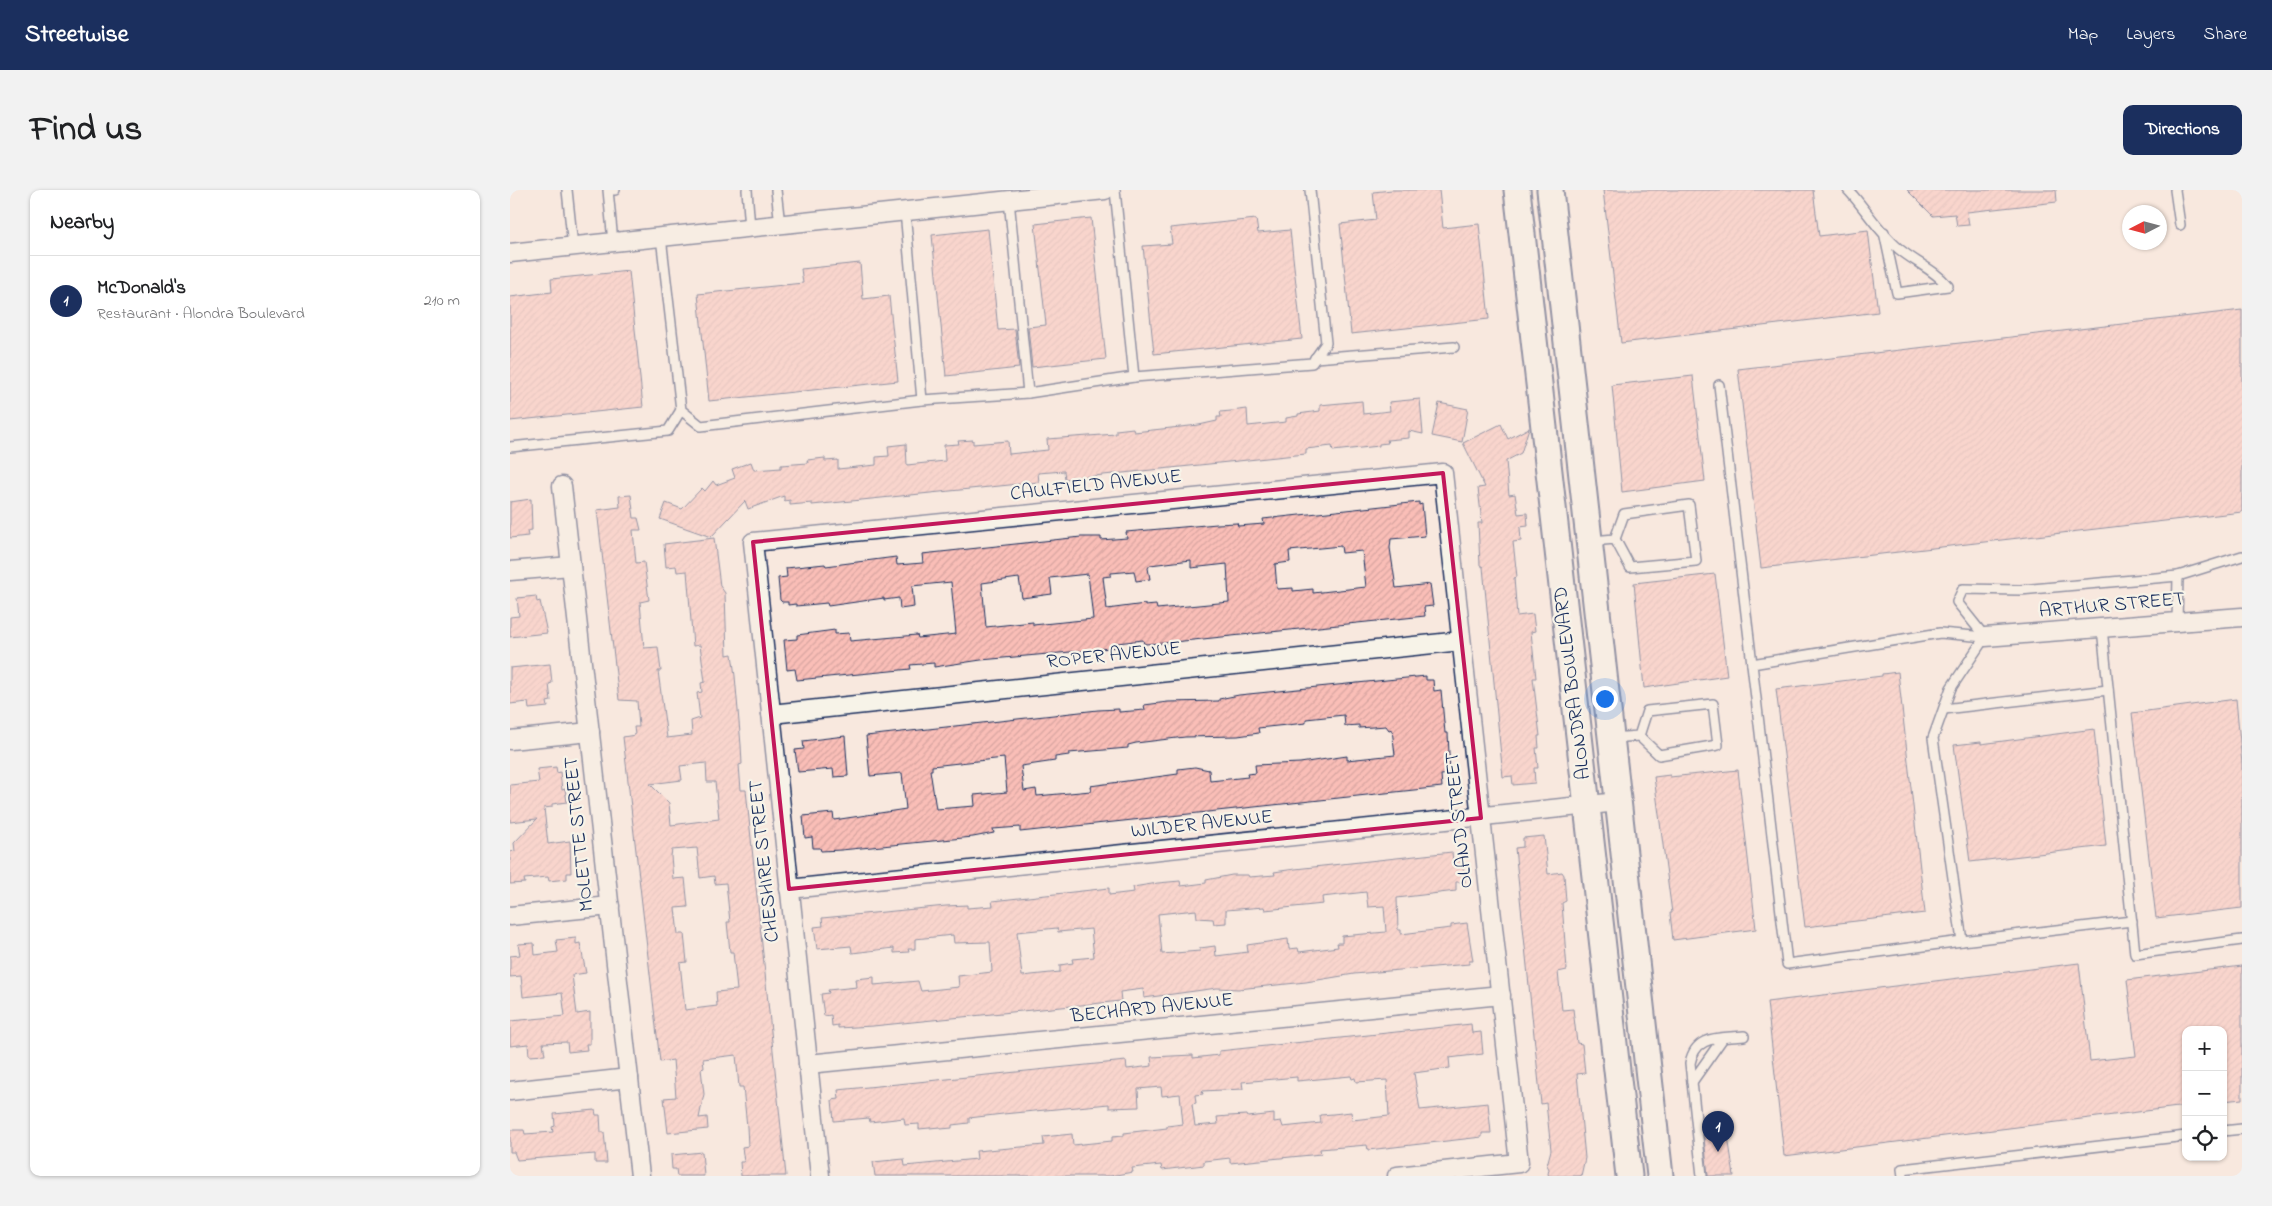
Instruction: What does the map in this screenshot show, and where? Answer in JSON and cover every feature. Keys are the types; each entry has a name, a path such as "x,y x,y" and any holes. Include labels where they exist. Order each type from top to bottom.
{"main road":[{"name":"ALONDRA BOULEVARD","path":"1517,190 1629,1176"},
{"name":"ALONDRA BOULEVARD","path":"1550,190 1660,1176"}],"street":[{"path":"510,253 905,211 990,196 1009,200 1105,190"},
{"name":"CAULFIELD AVENUE","path":"753,542 1443,472"},
{"name":"OLAND STREET","path":"1397,1176 1520,1163 1443,472"},
{"name":"MOLETTE STREET","path":"562,486 640,1176"},
{"name":"CHESHIRE STREET","path":"753,542 820,1176"},
{"path":"510,572 571,566"},
{"name":"ARTHUR STREET","path":"1985,637 2242,616"},
{"name":"ROPER AVENUE","path":"771,714 1461,641"},
{"path":"510,740 590,732"},
{"name":"WILDER AVENUE","path":"789,888 1481,818 1618,802"},
{"path":"510,916 610,906"},
{"name":"BECHARD AVENUE","path":"808,1064 1501,995"},
{"path":"510,1091 629,1078"}],"lane":[{"path":"567,190 573,247"},
{"path":"613,242 608,190 615,190"},
{"path":"747,190 750,228"},
{"path":"776,190 780,224"},
{"path":"1115,190 1134,377"},
{"path":"681,410 701,426 922,400 1028,393 1134,377 1312,363 1326,342 1310,190"},
{"path":"1848,190 1898,248 1939,275 1948,286 1897,293 1884,232"},
{"path":"2175,190 2180,225"},
{"path":"1009,200 1028,393"},
{"path":"905,211 922,400"},
{"path":"510,447 668,431 681,410 661,237"},
{"path":"1316,358 1454,347"},
{"path":"1719,385 1787,964 2132,921"},
{"path":"1689,505 1696,561 1630,567 1615,539 1624,514 1689,505"},
{"path":"1589,542 1615,539"},
{"path":"1985,637 1957,602 1963,589 2020,590 2178,576 2242,556"},
{"path":"2177,622 2178,576"},
{"path":"2102,628 2135,954 2242,940"},
{"path":"1752,664 1940,634 1985,637"},
{"path":"1962,941 1934,738 1951,688 1985,637"},
{"path":"1944,709 2108,690"},
{"path":"1611,738 1639,736 1659,756 1718,745 1713,704 1647,711 1639,736"},
{"path":"1702,1176 1690,1063 1692,1052 1698,1043 1744,1036"},
{"path":"1692,1082 1723,1038"},
{"path":"2227,1131 2242,1129"},
{"path":"1903,1176 1902,1169 2182,1136"}],"highlighted area":[{"path":"1443,473 1481,818 789,889 753,542"}],"building":[{"path":"1439,190 1443,228 1479,224 1489,319 1351,334 1340,224 1376,220 1373,192"},
{"path":"1603,190 1813,190 1819,236 1868,230 1878,312 1621,343"},
{"path":"1907,190 2056,190 2057,202 1967,212 1969,225 1957,226 1955,214 1933,216"},
{"path":"1091,218 1106,359 1032,367 1028,327 1046,325 1035,224"},
{"path":"1256,219 1258,233 1290,230 1302,339 1154,354 1143,246 1172,244 1170,228"},
{"path":"988,229 998,330 1015,329 1019,368 946,376 932,235"},
{"path":"860,263 863,299 889,296 898,381 709,401 698,294 803,283 801,269"},
{"path":"629,271 643,407 510,421 510,297 552,292 551,279"},
{"path":"2242,310 2242,512 1761,568 1738,369"},
{"path":"1693,376 1705,481 1622,492 1612,385"},
{"path":"1420,399 1423,434 1409,431 1409,438 1387,440 1388,443 1379,444 1379,446 1333,451 1332,446 1306,449 1306,454 1065,479 1064,471 1038,473 1039,482 812,505 812,503 790,505 790,500 784,501 784,496 748,509 745,501 711,537 660,519 666,503 682,509 702,488 705,491 713,481 716,485 735,478 732,469 751,462 754,470 781,468 781,465 808,463 807,460 825,458 825,461 838,460 838,469 876,465 876,457 889,456 888,446 906,444 907,465 945,461 944,445 959,444 958,441 973,440 973,444 1008,441 1009,454 1048,450 1047,439 1116,434 1116,430 1133,428 1134,432 1199,425 1217,421 1217,417 1221,417 1220,412 1247,409 1248,426 1286,422 1286,418 1298,416 1298,414 1320,411 1320,405 1362,401 1363,414 1390,411 1389,402"},
{"path":"1439,403 1468,409 1462,442 1432,436"},
{"path":"1501,424 1508,439 1529,428 1521,453 1506,461 1509,495 1515,494 1518,514 1527,513 1528,526 1520,527 1521,541 1513,542 1517,577 1514,578 1517,616 1533,614 1535,631 1531,632 1536,678 1533,678 1540,736 1538,736 1539,748 1536,748 1538,768 1534,768 1535,783 1513,785 1512,776 1503,777 1483,567 1480,565 1478,523 1482,523 1478,488 1485,487 1463,443"},
{"path":"631,495 634,518 638,518 641,530 633,530 636,563 644,562 649,600 640,602 644,648 658,647 661,671 658,671 667,738 692,735 691,721 700,718 697,693 702,692 701,683 705,682 700,645 693,646 687,571 677,572 676,566 666,567 664,544 714,538 720,586 725,593 727,655 732,654 735,676 742,764 739,765 741,790 746,790 786,1176 741,1176 740,1162 744,1162 742,1147 748,1146 743,1087 739,1087 736,1055 703,1059 704,1068 701,1069 704,1094 699,1118 707,1117 708,1129 668,1133 664,1098 676,1097 673,1060 660,1062 623,737 635,735 634,727 639,727 637,701 619,700 597,510 620,507 619,496","holes":["706,763 707,782 715,782 719,819 671,825 669,803 650,784 682,780 680,766","697,848 700,878 714,876 715,884 726,883 730,922 727,922 730,952 733,952 737,990 716,992 717,1006 685,1010 680,963 687,962 684,934 678,934 675,908 688,907 685,878 673,879 671,856 672,850"]},
{"path":"531,499 532,530 527,531 528,536 510,538 510,502"},
{"path":"1419,502 1419,505 1422,504 1425,536 1391,539 1390,548 1396,588 1430,584 1433,606 1424,607 1425,616 1164,643 1144,644 1143,640 1117,643 1117,647 981,660 934,667 934,663 910,665 911,669 797,680 795,669 787,670 784,640 797,639 797,635 835,630 835,634 849,633 850,641 917,635 918,638 956,634 951,582 912,586 914,607 900,609 899,598 884,600 884,598 828,606 827,603 796,606 796,604 788,605 788,602 780,600 778,578 787,577 786,568 825,564 826,566 896,557 897,565 923,563 922,554 1081,537 1101,537 1101,540 1127,538 1126,532 1217,524 1237,523 1238,526 1264,524 1263,519","holes":["1341,546 1342,553 1362,551 1366,587 1313,593 1313,589 1293,591 1293,588 1277,589 1275,564 1290,562 1289,551","1191,560 1191,568 1227,564 1229,602 1157,609 1156,605 1145,606 1145,604 1107,609 1103,577 1111,576 1111,573 1134,571 1136,581 1150,579 1148,568 1150,565","1088,574 1093,619 1033,625 1033,622 986,627 982,583 1019,578 1022,598 1052,594 1050,578"]},
{"path":"1715,574 1727,676 1644,688 1634,583"},
{"path":"536,596 537,602 540,601 547,633 510,637 510,617 519,616 517,598"},
{"path":"550,664 552,683 549,684 551,701 547,702 548,707 529,709 528,702 510,704 510,668"},
{"path":"1898,672 1925,913 1805,927 1776,689 1882,676 1882,674"},
{"path":"1426,676 1426,680 1433,680 1434,691 1441,690 1445,733 1448,733 1450,774 1441,775 1442,787 1020,832 1020,827 993,829 994,833 973,837 821,851 820,848 813,848 812,837 805,838 803,816 833,813 834,820 906,809 902,773 870,776 866,736 1098,710 1119,709 1119,712 1145,710 1144,705 1168,702 1219,701 1219,699 1239,695","holes":["1344,715 1345,726 1359,725 1359,728 1386,726 1389,730 1392,729 1395,755 1347,760 1347,756 1300,763 1255,765 1256,773 1247,774 1248,777 1210,781 1209,770 1195,767 1178,769 1178,774 1090,786 1091,791 1037,796 1036,789 1024,791 1021,766 1055,761 1055,757 1069,755 1069,753 1128,748 1128,745 1136,743 1185,737 1238,736 1259,733 1258,728 1306,723 1306,719","1004,758 1007,792 974,795 975,806 936,809 930,770 932,770 932,766"]},
{"path":"2236,699 2242,764 2242,908 2156,918 2132,713"},
{"path":"2094,729 2106,846 1970,862 1954,745 1981,742 1981,744"},
{"path":"845,736 848,776 834,777 833,769 798,772 795,750 804,749 803,741"},
{"path":"556,767 557,773 560,772 562,790 565,789 567,802 552,804 552,807 544,808 548,844 570,841 571,873 567,873 567,879 549,881 548,877 524,879 525,883 510,884 510,852 515,851 514,843 537,819 510,822 510,785 539,782 537,769"},
{"path":"1738,770 1756,929 1673,940 1670,913 1672,913 1654,777"},
{"path":"1544,836 1548,874 1562,872 1564,875 1566,901 1562,903 1567,970 1558,972 1562,1010 1573,1009 1577,1043 1582,1044 1585,1073 1577,1074 1585,1158 1581,1176 1549,1176 1547,1165 1551,1150 1546,1103 1541,1104 1515,848 1523,847 1523,838"},
{"path":"1452,852 1453,861 1462,860 1465,882 1456,882 1456,891 1397,898 1398,930 1401,930 1401,934 1451,928 1451,925 1467,923 1473,961 1469,961 1469,964 1354,974 1306,982 1238,989 1217,988 1144,998 1143,989 1120,992 1121,1001 873,1026 838,1028 838,1025 832,1026 831,1015 824,1016 821,994 829,993 828,990 857,987 856,979 874,977 874,985 918,981 921,991 959,987 958,976 992,972 990,942 954,943 953,935 915,939 915,949 908,949 909,952 894,953 894,948 852,953 851,946 817,949 814,927 823,926 822,918 946,906 967,905 967,908 993,906 992,901 1109,888 1109,895 1134,892 1133,887 1158,883 1180,881 1181,886 1206,883 1206,880 1232,875 1248,875 1249,877 1275,875 1274,872","holes":["1366,892 1368,907 1384,906 1386,932 1342,936 1342,943 1337,943 1338,947 1299,952 1298,948 1289,949 1288,939 1247,945 1248,952 1216,956 1215,946 1200,948 1200,951 1162,954 1158,914 1196,910 1197,918 1213,919 1214,924 1226,923 1226,910 1264,907 1265,910 1323,904 1322,897","1057,928 1058,932 1091,929 1094,957 1072,959 1073,963 1060,965 1060,972 1022,976 1017,932"]},
{"path":"576,938 576,944 580,943 586,973 572,975 577,1014 590,1012 590,1044 586,1044 587,1050 568,1052 567,1042 543,1043 545,1055 529,1056 528,1044 510,1046 510,1021 565,1016 562,993 523,997 521,976 510,977 510,956 520,955 518,944 534,943 535,955 558,952 556,940"},
{"path":"2079,963 2090,1061 2136,1056 2127,980 2242,966 2242,1099 2227,1101 2227,1026 2182,1026 2182,1106 1784,1156 1767,1002"},
{"path":"1471,1024 1472,1033 1481,1032 1483,1054 1449,1058 1450,1068 1414,1073 1420,1110 1488,1103 1491,1133 1482,1133 1482,1137 1368,1150 1367,1145 1320,1149 1321,1154 1230,1163 1230,1158 1204,1161 1204,1165 1162,1170 1161,1165 1132,1168 1133,1172 1110,1176 875,1176 873,1162 904,1159 905,1166 977,1159 976,1151 1044,1145 1043,1137 1072,1134 1073,1145 1112,1141 1112,1137 1124,1136 1124,1133 1167,1128 1167,1126 1183,1124 1180,1094 1162,1096 1161,1087 1138,1089 1139,1107 1109,1108 1109,1104 1003,1114 969,1118 969,1123 952,1125 952,1128 941,1129 940,1127 919,1129 919,1124 905,1125 904,1118 870,1122 869,1118 834,1121 832,1100 839,1099 838,1090 1126,1061 1127,1069 1152,1066 1151,1057 1193,1055 1193,1058 1219,1055 1219,1051","holes":["1351,1076 1352,1079 1355,1078 1356,1082 1387,1080 1389,1116 1352,1120 1351,1112 1320,1115 1321,1123 1283,1127 1281,1121 1274,1122 1274,1114 1248,1117 1247,1115 1217,1117 1218,1124 1195,1126 1192,1104 1196,1103 1195,1095 1203,1094 1202,1091 1243,1089 1242,1082 1297,1077 1297,1081"]},
{"path":"595,1110 596,1115 600,1115 601,1132 604,1132 607,1163 595,1163 595,1154 517,1160 514,1152 510,1152 510,1130 524,1130 525,1134 553,1132 552,1127 555,1126 554,1114"},
{"path":"1725,1116 1734,1176 1708,1176 1702,1118"},
{"path":"702,1152 704,1176 677,1176 676,1169 672,1169 671,1155"}],"place":[{"name":"McDonald's","path":"1718,1152"}]}
